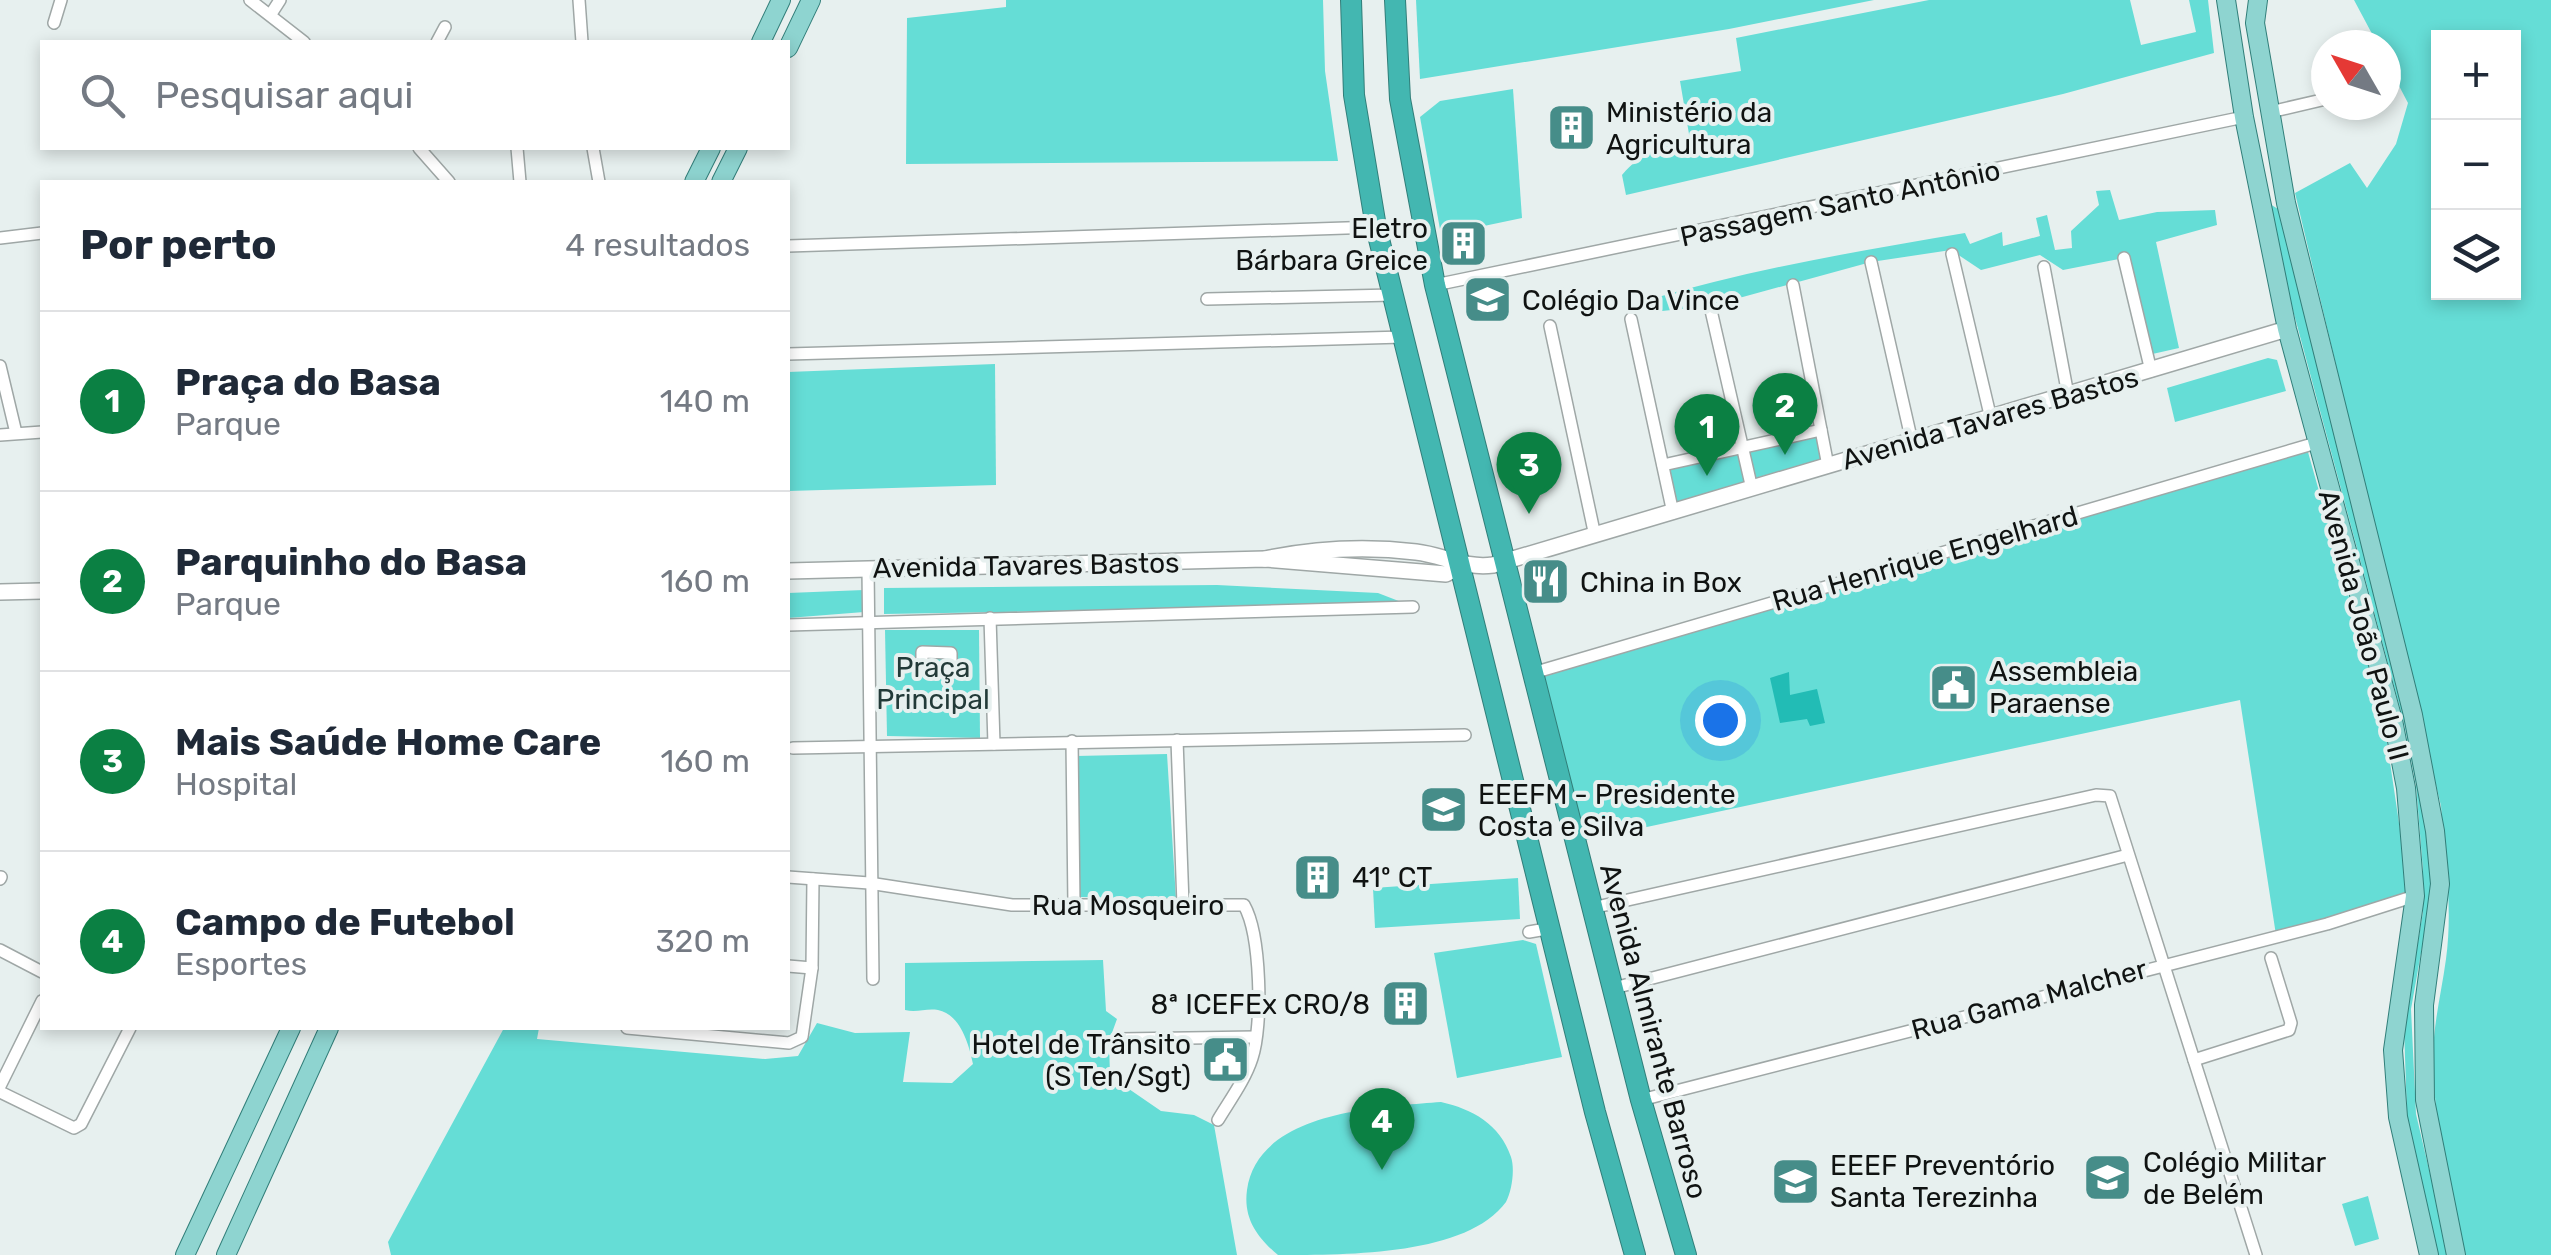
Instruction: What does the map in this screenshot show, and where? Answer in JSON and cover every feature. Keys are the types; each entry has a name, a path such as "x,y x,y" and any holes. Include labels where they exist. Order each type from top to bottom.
{"highway":[{"path":"1351,0 1354,95 1376,226 1595,1112 1635,1255"},
{"name":"Avenida Almirante Barroso","path":"1394,0 1400,99 1436,285 1592,908 1686,1255"}],"main road":[{"path":"762,40 781,0"},
{"path":"790,44 812,0"},
{"name":"Avenida João Paulo II","path":"2226,0 2244,117 2287,330 2392,720 2414,836 2415,896 2394,1050 2398,1116 2429,1255"},
{"name":"Avenida João Paulo II","path":"2258,0 2255,23 2286,203 2413,714 2434,830 2439,899 2424,1005 2424,1082 2456,1255"},
{"path":"2232,46 2247,48 2255,82 2265,88"},
{"path":"695,180 710,150"},
{"path":"722,180 737,150"},
{"path":"2253,161 2263,167 2271,202 2286,203"},
{"name":"Avenida Tavares Bastos","path":"790,571 1265,559 1446,574 1462,565 1506,561 1596,536 2287,330"},
{"path":"0,592 40,592"},
{"path":"185,1255 290,1030"},
{"path":"226,1255 328,1030"}],"street":[{"path":"54,23 61,0"},
{"path":"250,0 302,40"},
{"path":"272,14 280,0"},
{"path":"579,0 582,40"},
{"path":"438,40 446,27"},
{"path":"2270,112 2311,102"},
{"name":"Passagem Santo Antônio","path":"1436,285 2244,117"},
{"path":"420,150 447,180"},
{"path":"516,150 520,180"},
{"path":"593,150 599,180"},
{"path":"790,246 1376,226"},
{"path":"0,238 40,233"},
{"path":"1952,254 1991,419"},
{"path":"2124,258 2152,371"},
{"path":"1871,262 1912,442"},
{"path":"2044,266 2068,395"},
{"path":"1793,284 1828,466"},
{"path":"1207,299 1393,295"},
{"path":"1710,306 1752,489"},
{"path":"1630,318 1673,512"},
{"path":"1550,326 1596,536"},
{"path":"790,354 1404,337"},
{"path":"0,366 16,433"},
{"path":"1663,465 1821,430"},
{"path":"0,436 40,432"},
{"name":"Rua Henrique Engelhard","path":"1534,673 2316,443"},
{"path":"868,569 873,980"},
{"path":"790,625 1413,607"},
{"path":"990,618 994,744"},
{"path":"793,748 1466,735"},
{"path":"1177,740 1183,904"},
{"path":"1072,741 1074,905"},
{"path":"1592,908 1896,837 2096,794 2110,796 2256,1255"},
{"path":"1614,988 2128,855"},
{"name":"Rua Mosqueiro","path":"790,878 869,883 1012,905 1238,904 1249,914 1256,935 1255,1037 1252,1059 1218,1120"},
{"path":"651,1030 794,1042 804,1029 812,968 813,879"},
{"name":"Rua Gama Malcher","path":"1642,1100 2327,924 2415,896"},
{"path":"1528,932 1552,928"},
{"path":"0,950 40,971"},
{"path":"2194,1060 2288,1030 2291,1023 2271,958"},
{"path":"790,966 812,968"},
{"path":"40,1005 4,1069 0,1089 74,1128 80,1124 129,1030"},
{"path":"1120,1039 1255,1037"}],"green space":[{"path":"1006,0 1323,0 1325,71 1338,161 906,164 907,18 1006,7"},
{"path":"1416,0 1874,0 1729,29 1420,79"},
{"path":"1929,0 2130,0 2141,45 2196,32 2189,0 2208,0 2214,53 2063,94 1626,195 1622,175 1637,160 1690,140 1680,81 1741,71 1736,38"},
{"path":"2354,0 2551,0 2551,1255 2466,1255 2454,1209 2440,1137 2433,1066 2449,921 2441,806 2295,193 2350,163 2367,188 2396,144 2408,103 2401,90 2401,30 2370,30"},
{"path":"1513,89 1522,218 1441,235 1420,117 1440,101"},
{"path":"2110,190 2119,220 2157,212 2215,210 2217,225 2156,242 2179,348 2148,355 2124,258 2063,270 2040,255 1981,270 1951,250 1871,262 1710,306 1662,311 1648,300 1766,270 1965,233 1970,244 2002,232 2003,246 2040,236 2036,218 2047,215 2055,250 2072,248 2071,231 2099,205 2096,191"},
{"path":"2270,204 2278,209 2414,738 2433,886 2411,1009 2416,1114 2449,1255 2434,1255 2407,1115 2404,1028 2423,912 2416,785 2404,723 2283,273"},
{"path":"2268,358 2277,360 2286,391 2175,422 2167,388"},
{"path":"995,364 996,485 790,491 790,372"},
{"path":"1818,435 1821,460 1755,478 1749,449"},
{"name":"Assembleia Paraense","path":"2306,445 2384,722 2410,897 2276,935 2240,700 1572,843 1532,674"},
{"path":"1738,452 1745,485 1676,503 1669,468"},
{"path":"1217,585 1378,593 1409,605 884,614 884,588"},
{"path":"864,590 864,612 790,618 790,593"},
{"name":"Praça Principal","path":"885,630 979,630 980,738 887,736"},
{"path":"1167,754 1176,899 1080,897 1076,756"},
{"path":"1518,878 1520,919 1375,928 1373,888"},
{"path":"1523,940 1536,944 1562,1057 1457,1078 1434,953"},
{"path":"1103,960 1106,1011 1117,1019 1109,1041 1110,1076 1161,1111 1194,1115 1214,1125 1237,1255 391,1255 388,1242 503,1030 539,1030 537,1039 765,1059 798,1056 817,1023 855,1033 910,1032 903,1082 952,1083 973,1064 966,1039 946,1013 905,1010 905,963"},
{"path":"1441,1102 1463,1109 1492,1127 1511,1157 1513,1174 1508,1197 1488,1219 1464,1233 1436,1242 1372,1252 1278,1255 1258,1235 1247,1210 1247,1190 1256,1164 1273,1144 1325,1118"},
{"path":"2368,1196 2379,1239 2355,1246 2342,1204"}],"shaded area":[{"path":"1789,672 1790,695 1817,689 1825,723 1810,726 1807,719 1780,723 1770,678"}],"place":[{"name":"Ministério da Agricultura","path":"1571,128"},
{"name":"Eletro Bárbara Greice","path":"1463,244"},
{"name":"Colégio Da Vince","path":"1487,300"},
{"name":"Parquinho do Basa","path":"1785,455"},
{"name":"Praça do Basa","path":"1707,476"},
{"name":"Mais Saúde Home Care","path":"1529,514"},
{"name":"China in Box","path":"1545,582"},
{"name":"Assembleia Paraense","path":"1954,687"},
{"name":"EEEFM - Presidente Costa e Silva","path":"1443,810"},
{"name":"41º CT","path":"1317,877"},
{"name":"8ª ICEFEx CRO/8","path":"1405,1004"},
{"name":"Hotel de Trânsito (S Ten/Sgt)","path":"1226,1060"},
{"name":"Campo de Futebol","path":"1382,1170"},
{"name":"Colégio Militar de Belém","path":"2108,1178"},
{"name":"EEEF Preventório Santa Terezinha","path":"1795,1181"}]}
